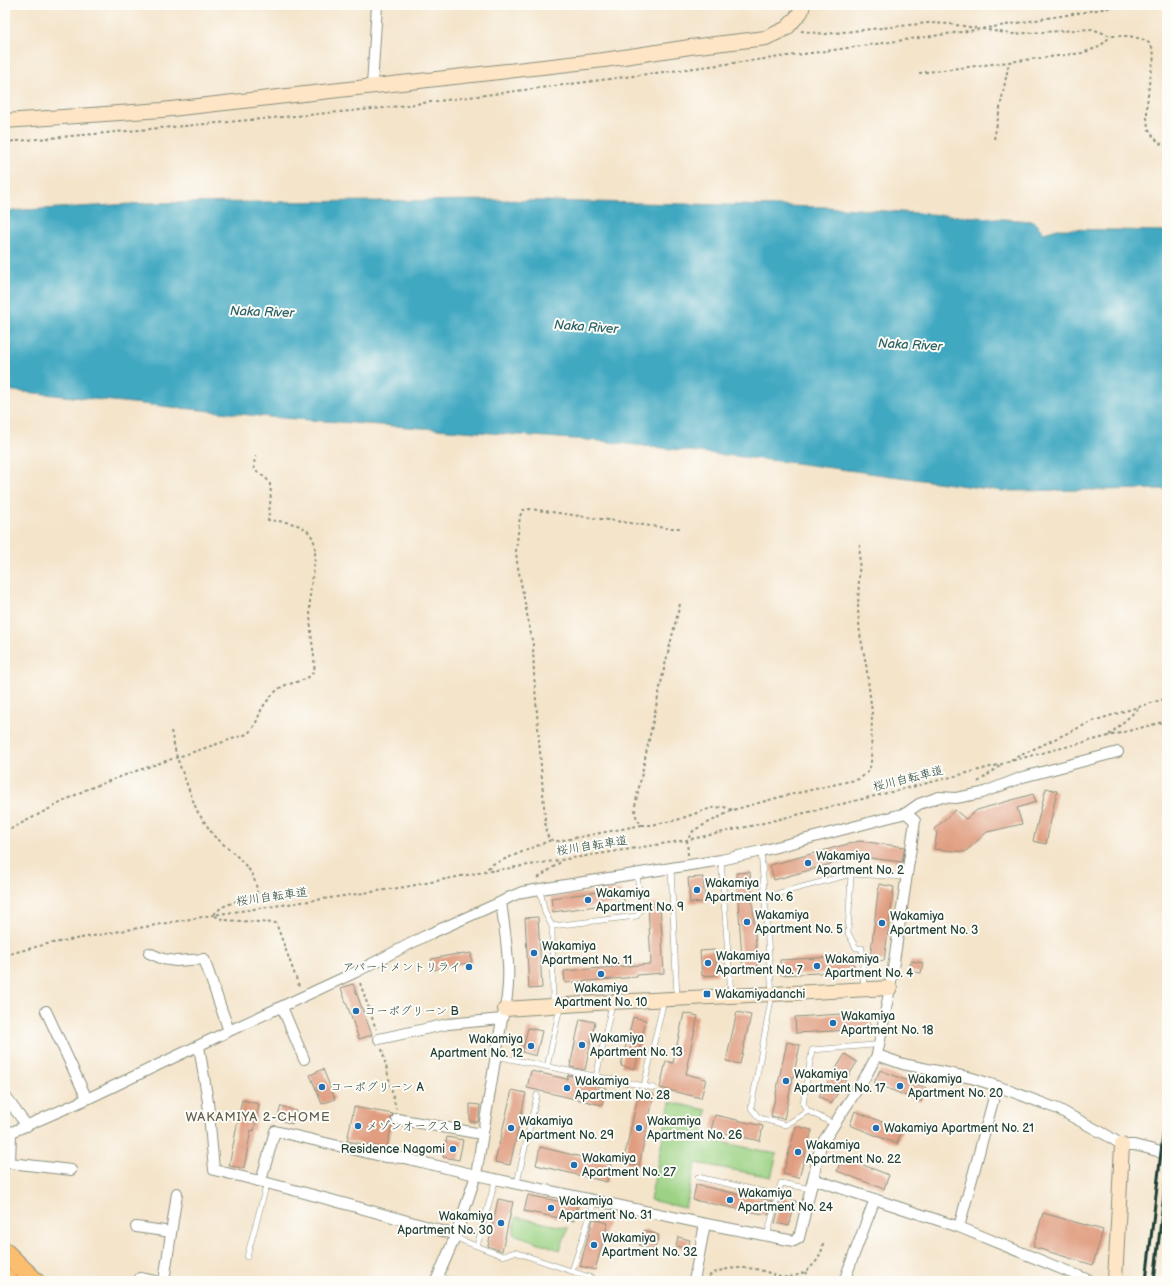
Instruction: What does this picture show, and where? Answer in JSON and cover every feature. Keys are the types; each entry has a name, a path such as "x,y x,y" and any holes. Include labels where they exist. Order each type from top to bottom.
{"highway":[{"path":"5,1252 35,1281"},
{"path":"5,1277 9,1281"}],"street":[{"path":"372,86 377,5"},
{"path":"5,121 162,110 604,60 690,47 766,38 786,28 802,12 803,5"},
{"path":"71,1170 10,1163 8,1134 200,1046 356,972 425,936 522,892 721,860 906,813 919,804 939,797 956,798 982,793 1023,777 1118,752"},
{"path":"264,1182 275,1131 385,1157 404,1158 705,1224 794,1241 799,1238 821,1145 866,1074 878,1050 890,988 915,821 906,813"},
{"path":"437,1278 456,1235 476,1175 495,1056 507,997 508,954 501,902"},
{"path":"149,953 163,959 170,960 204,959 229,1031"},
{"path":"380,1039 448,1024 556,1005 890,988"},
{"path":"282,1007 304,1059"},
{"path":"46,1011 87,1099"},
{"path":"200,1046 208,1102 214,1170 358,1206 456,1235"},
{"path":"878,1050 903,1064 972,1078 997,1086 1058,1109 1122,1145 1134,1145 1157,1151 1167,1156"},
{"path":"959,1227 997,1086"},
{"path":"5,1096 27,1126"},
{"path":"397,1119 482,1134"},
{"path":"1115,1281 1122,1145"},
{"path":"813,1178 959,1227 1091,1281"},
{"path":"164,1281 177,1193"},
{"path":"844,1281 874,1199"},
{"path":"696,1281 705,1224"},
{"path":"136,1228 171,1232"},
{"path":"140,1278 155,1281"}],"lane":[{"path":"761,850 772,994 750,1108 759,1118 786,1125 808,1111"},
{"path":"721,860 731,996"},
{"path":"644,1086 671,999 671,868"},
{"path":"552,926 638,916 641,909 637,874"},
{"path":"765,897 851,874 907,876"},
{"path":"851,874 848,933 856,948 862,948 864,989"},
{"path":"540,890 544,913 552,926 556,1005 546,1067"},
{"path":"596,1077 612,1002"},
{"path":"834,1124 808,1111 803,1104 812,1050 873,1045 878,1050"},
{"path":"495,1056 654,1088"},
{"path":"517,1183 537,1095"},
{"path":"698,1177 777,1194"},
{"path":"477,1246 496,1178"},
{"path":"247,1257 264,1182"},
{"path":"768,1236 780,1183 810,1189"},
{"path":"572,1271 595,1200"},
{"path":"456,1235 461,1240 503,1256 515,1252 592,1278"},
{"path":"437,1278 454,1281"}],"path":[{"path":"5,142 384,108 812,53 979,29 1127,5"},
{"path":"786,28 825,34 928,23 950,24 1012,34 1092,29 1111,36 1128,36 1142,39 1149,43 1153,49 1154,56 1149,84 1147,118 1148,128 1159,143 1167,148"},
{"path":"919,73 1082,53 1099,47 1111,36"},
{"path":"994,140 1009,62"},
{"path":"5,832 86,790 247,734 253,728 268,700 281,687 301,681 310,676 314,668 310,595 315,544 311,535 299,526 287,522 268,520 271,490 268,481 256,471 254,462 256,456"},
{"path":"551,840 546,832 533,644 517,562 516,551 520,516 523,510 530,509 665,528 680,528"},
{"path":"690,865 687,840 694,830 733,810 859,779 867,773 871,765 872,712 866,664 860,634 858,610 860,591 860,543"},
{"path":"642,825 637,820 635,806 664,669 680,604"},
{"name":"桜川自転車道","path":"5,955 47,944 213,915 405,887 687,840 798,815 1002,764 1093,721 1167,697"},
{"path":"1108,736 1141,706"},
{"path":"1002,764 1167,722"},
{"path":"171,731 177,758 197,811 214,836 239,858 251,872 256,884 257,893 222,907 213,915 224,920 276,923 303,997"},
{"path":"482,873 493,864 551,840 559,841 642,825 651,825 678,820 711,808 724,806 733,810"},
{"path":"522,892 529,885 563,860"},
{"path":"705,1281 711,1275 730,1268 758,1270 781,1277 796,1275 805,1272 818,1259 823,1249 823,1243"},
{"path":"805,1272 811,1281"}],"green space":[{"path":"670,1102 707,1110 702,1138 777,1154 771,1177 696,1163 685,1208 650,1200"},
{"path":"516,1217 568,1228 560,1250 513,1234"}],"water":[{"name":"Naka River","path":"497,200 827,207 1033,221 1044,233 1057,229 1167,231 1167,489 1003,491 795,463 601,441 269,417 5,390 5,211 150,203"}],"building":[{"path":"1046,788 1057,791 1046,844 1033,841"},
{"path":"1033,794 1036,802 1017,808 1022,824 987,832 965,852 934,849 937,833 934,829 955,810 966,819 977,810"},
{"path":"859,841 905,847 902,862 844,855 845,860 774,880 770,865"},
{"name":"Wakamiya Apartment No. 5","path":"750,872 758,970 743,971 736,873"},
{"name":"Wakamiya Apartment No. 6","path":"703,877 705,902 690,903 688,878"},
{"name":"Wakamiya Apartment No. 3","path":"879,884 894,887 884,961 870,959"},
{"name":"Wakamiya Apartment No. 9","path":"622,889 624,902 553,912 551,898"},
{"path":"660,903 664,973 637,975 637,977 565,983 564,971 651,964 648,904"},
{"name":"Wakamiya Apartment No. 11","path":"538,917 542,988 529,989 525,918"},
{"name":"Wakamiya Apartment No. 7","path":"715,950 717,975 702,976 700,951"},
{"path":"471,953 472,962 433,970 431,959"},
{"name":"Wakamiya Apartment No. 4","path":"853,956 854,971 781,975 780,960"},
{"path":"911,961 923,963 921,973 909,971"},
{"name":"コーポグリーン B","path":"353,984 372,1035 359,1039 341,988"},
{"path":"737,1012 751,1015 740,1064 726,1061"},
{"path":"684,1013 698,1016 686,1074 706,1079 701,1098 660,1088 666,1061 673,1063"},
{"name":"Wakamiya Apartment No. 18","path":"857,1013 857,1017 870,1017 870,1029 796,1033 795,1017"},
{"path":"633,1017 646,1020 635,1069 621,1066"},
{"name":"Wakamiya Apartment No. 13","path":"580,1019 595,1022 585,1070 570,1067"},
{"name":"Wakamiya Apartment No. 12","path":"528,1028 542,1031 536,1056 522,1052"},
{"name":"Wakamiya Apartment No. 17","path":"787,1042 800,1045 784,1119 771,1116"},
{"path":"845,1054 857,1062 831,1104 819,1096"},
{"name":"コーポグリーン A","path":"323,1069 335,1099 322,1104 310,1075"},
{"name":"Wakamiya Apartment No. 20","path":"880,1070 926,1088 921,1102 874,1083"},
{"name":"Wakamiya Apartment No. 28","path":"531,1071 567,1079 568,1075 583,1078 582,1083 606,1088 602,1105 527,1088"},
{"name":"Wakamiya Apartment No. 29","path":"512,1090 526,1093 510,1165 495,1162"},
{"name":"Wakamiya Apartment No. 26","path":"639,1091 654,1094 639,1166 623,1163"},
{"path":"242,1100 259,1104 254,1131 251,1130 244,1168 229,1166"},
{"path":"470,1104 480,1105 478,1122 470,1122"},
{"path":"281,1106 296,1111 292,1124 277,1119"},
{"path":"354,1107 393,1114 391,1118 392,1123 387,1148 347,1141"},
{"name":"Wakamiya Apartment No. 21","path":"855,1111 902,1130 897,1144 850,1125"},
{"path":"715,1115 763,1126 760,1141 711,1130"},
{"name":"Wakamiya Apartment No. 22","path":"796,1126 812,1130 799,1178 783,1174"},
{"name":"Residence Nagomi","path":"447,1137 463,1140 459,1160 443,1157"},
{"name":"Wakamiya Apartment No. 27","path":"540,1147 611,1164 607,1182 536,1165"},
{"path":"842,1157 889,1175 884,1189 837,1171"},
{"name":"Wakamiya Apartment No. 24","path":"696,1185 772,1201 768,1215 693,1200"},
{"name":"Wakamiya Apartment No. 31","path":"528,1195 577,1205 574,1221 524,1211"},
{"path":"782,1197 796,1201 789,1226 775,1223"},
{"name":"Wakamiya Apartment No. 30","path":"498,1199 513,1202 502,1251 488,1246"},
{"path":"1043,1213 1103,1230 1093,1265 1033,1247"},
{"name":"Wakamiya Apartment No. 32","path":"593,1219 608,1223 595,1270 580,1266"},
{"path":"644,1230 659,1235 654,1250 639,1245"},
{"path":"678,1237 690,1240 688,1249 676,1246"}],"railway":[{"path":"1146,1281 1167,1101"},
{"path":"1154,1281 1167,1169"}],"place":[{"name":"Wakamiya Apartment No. 2","path":"808,863"},
{"name":"Wakamiya Apartment No. 6","path":"697,890"},
{"name":"Wakamiya Apartment No. 9","path":"588,900"},
{"name":"Wakamiya Apartment No. 5","path":"747,922"},
{"name":"Wakamiya Apartment No. 3","path":"882,923"},
{"name":"Wakamiya Apartment No. 11","path":"534,953"},
{"name":"Wakamiya Apartment No. 7","path":"708,963"},
{"name":"Wakamiya Apartment No. 4","path":"817,966"},
{"name":"アパートメントリライ","path":"469,967"},
{"name":"Wakamiya Apartment No. 10","path":"601,974"},
{"name":"Wakamiyadanchi","path":"707,994"},
{"name":"コーポグリーン B","path":"356,1011"},
{"name":"Wakamiya Apartment No. 18","path":"833,1023"},
{"name":"Wakamiya Apartment No. 13","path":"582,1045"},
{"name":"Wakamiya Apartment No. 12","path":"531,1046"},
{"name":"Wakamiya Apartment No. 17","path":"786,1081"},
{"name":"Wakamiya Apartment No. 20","path":"900,1086"},
{"name":"コーポグリーン A","path":"322,1087"},
{"name":"Wakamiya Apartment No. 28","path":"567,1088"},
{"name":"メゾンオークス B","path":"358,1126"},
{"name":"Wakamiya Apartment No. 29","path":"511,1128"},
{"name":"Wakamiya Apartment No. 26","path":"639,1128"},
{"name":"Wakamiya Apartment No. 21","path":"876,1128"},
{"name":"Residence Nagomi","path":"453,1149"},
{"name":"Wakamiya Apartment No. 22","path":"798,1152"},
{"name":"Wakamiya Apartment No. 27","path":"574,1165"},
{"name":"Wakamiya Apartment No. 24","path":"730,1200"},
{"name":"Wakamiya Apartment No. 31","path":"551,1208"},
{"name":"Wakamiya Apartment No. 30","path":"501,1223"},
{"name":"Wakamiya Apartment No. 32","path":"594,1245"}],"district":[{"name":"WAKAMIYA 2-CHOME","path":"258,1117"}]}
